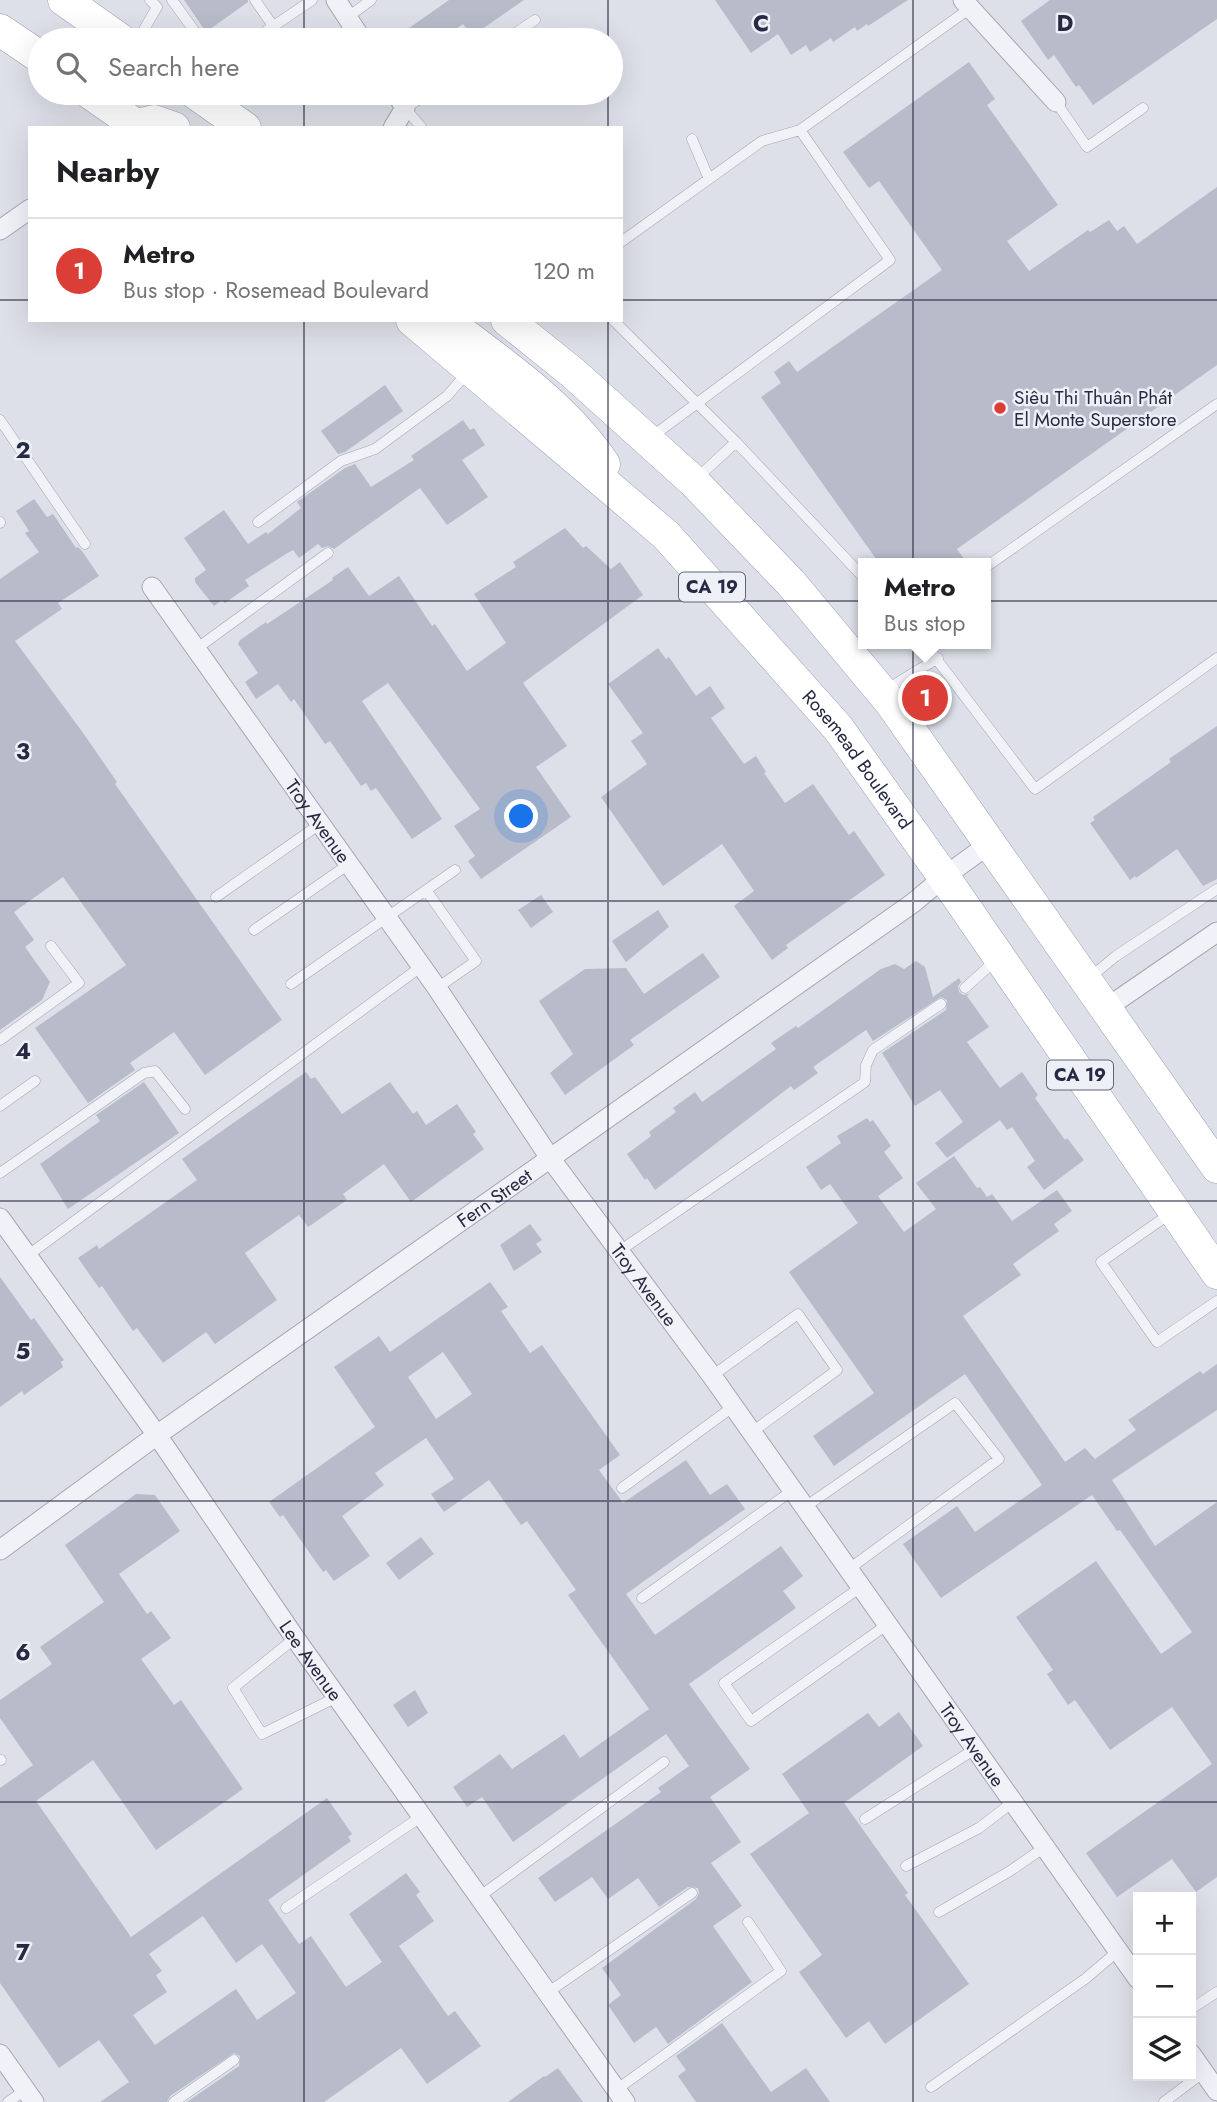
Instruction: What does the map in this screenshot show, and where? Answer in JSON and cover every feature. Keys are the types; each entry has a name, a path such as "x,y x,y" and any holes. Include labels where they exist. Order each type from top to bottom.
{"main road":[{"path":"65,0 104,28"},
{"path":"0,30 28,49"},
{"path":"107,105 136,126"},
{"path":"212,105 242,126"},
{"path":"140,126 154,121 168,126"},
{"name":"Rosemead Boulevard","path":"414,322 666,535 838,728 1217,1273"},
{"path":"448,322 526,382 589,441 608,470 618,493"},
{"name":"CA 19","path":"509,322 573,373 693,481 791,583 882,692 1217,1167"}],"street":[{"path":"336,0 355,28"},
{"path":"966,4 1055,102"},
{"path":"394,126 400,105"},
{"path":"0,230 28,210"},
{"name":"Troy Avenue","path":"152,587 422,966 550,1158 734,1406 1133,1972"},
{"name":"Fern Street","path":"0,1550 157,1435 913,903 989,844"},
{"path":"1105,1009 1217,932"},
{"name":"Lee Avenue","path":"0,1218 157,1435 295,1638 620,2096"},
{"path":"0,2054 30,2096"},
{"path":"1196,2061 1217,2091"}],"lane":[{"path":"145,28 157,7 150,0"},
{"path":"172,0 192,28"},
{"path":"255,0 273,26"},
{"path":"270,28 312,0"},
{"path":"348,17 371,0"},
{"path":"623,241 762,141 800,130 966,4"},
{"path":"523,28 535,20"},
{"path":"1055,102 1087,147 1143,108"},
{"path":"404,105 420,126"},
{"path":"647,440 890,260 800,130"},
{"path":"692,139 709,179"},
{"path":"615,322 698,402 858,572"},
{"path":"258,522 341,461 376,449 447,396 471,369"},
{"path":"991,563 1217,404"},
{"path":"0,419 85,544"},
{"path":"693,481 736,442"},
{"path":"196,649 328,553"},
{"path":"929,649 1035,789 1217,658"},
{"path":"882,692 938,659"},
{"path":"216,897 320,824"},
{"path":"254,930 349,864"},
{"path":"291,984 455,870"},
{"path":"1085,981 1116,956 1217,889"},
{"path":"426,890 476,961 437,988"},
{"path":"0,1040 79,983 51,946"},
{"path":"965,988 999,958"},
{"path":"26,1256 422,966"},
{"path":"618,1252 865,1082 866,1065 873,1050 942,1004"},
{"path":"0,1173 144,1073 155,1071 185,1109"},
{"path":"0,1106 35,1081"},
{"path":"1174,1211 1101,1262 1157,1342 1217,1301"},
{"path":"712,1376 798,1314 837,1370 751,1432"},
{"path":"805,1507 956,1403 999,1459 849,1569"},
{"path":"622,1488 734,1406"},
{"path":"642,1598 793,1490"},
{"path":"861,1587 724,1683 744,1712 751,1721 888,1625"},
{"path":"295,1638 233,1688 262,1734 337,1697"},
{"path":"865,1819 975,1749"},
{"path":"479,1897 664,1762"},
{"path":"906,1866 978,1828 1013,1802"},
{"path":"286,1908 422,1816"},
{"path":"939,1912 1010,1871 1045,1847"},
{"path":"547,1993 692,1893"},
{"path":"620,2096 781,1971 748,1922"},
{"path":"931,2087 1085,1979 1118,1951"},
{"path":"1196,2006 1217,1992"},
{"path":"174,2102 234,2060"},
{"path":"1164,2102 1204,2072"},
{"path":"8,2102 30,2096"}],"building":[{"path":"184,0 248,0 212,28 203,28"},
{"path":"449,0 524,0 484,28 466,28 463,24 457,28 409,28"},
{"path":"715,0 908,0 868,26 867,24 857,31 855,27 833,42 831,38 810,52 806,45 791,55 778,34 751,53"},
{"path":"1050,0 1217,0 1217,19 1093,105 1079,85 1076,87 1054,55 1048,60 1021,21"},
{"path":"969,62 995,99 987,105 1058,205 1007,241 1029,271 1088,230 1090,232 1109,220 1117,231 1124,226 1137,244 1217,187 1217,365 957,549 963,558 875,558 761,397 781,383 774,372 789,361 797,372 942,270 879,181 869,188 843,152"},
{"path":"385,385 403,411 345,452 338,454 321,431"},
{"path":"463,420 470,430 474,428 485,445 462,460 488,497 447,525 420,488 334,549 328,546 322,548 318,544 299,558 293,550 286,554 245,580 249,586 225,603 222,600 214,606 195,582 195,578 206,570 184,538 224,510 248,544 266,532 268,534 301,508 297,502 345,468 355,464 371,487 414,460 411,456"},
{"path":"34,499 47,517 53,514 99,576 58,603 62,609 15,641 81,730 117,782 115,784 282,1020 205,1075 174,1032 130,1063 135,1070 88,1103 35,1028 126,965 63,877 14,912 34,940 25,947 50,982 42,1000 0,1030 0,579 39,552 25,533 29,531 16,511"},
{"path":"565,528 583,548 586,546 611,569 620,562 643,595 523,683 567,746 536,767 571,817 481,879 468,861 475,856 454,826 480,809 388,683 362,701 442,819 412,839 376,788 371,791 366,783 361,786 330,741 325,744 294,699 291,702 278,684 256,699 245,682 258,673 238,644 240,640 333,580 332,578 348,567 369,596 399,576 432,626 435,624 467,671 506,643 474,594 516,567 513,562"},
{"path":"658,648 666,659 669,657 696,696 710,686 725,708 711,718 744,764 756,756 766,772 764,773 785,803 813,784 849,835 854,831 885,875 786,945 788,948 772,960 734,906 754,891 722,844 663,886 601,797 647,764 631,741 643,733 608,684"},
{"path":"1217,726 1217,879 1203,886 1177,849 1130,880 1090,823 1095,820 1093,817"},
{"path":"541,895 553,912 531,928 518,910"},
{"path":"658,910 669,927 626,962 612,941"},
{"path":"703,953 720,977 630,1040 634,1045 565,1095 550,1073 573,1054 539,1001 585,969 626,968 644,994"},
{"path":"916,961 925,967 933,997 959,978 959,992 963,995 969,994 967,996 989,1027 967,1042 1000,1088 1022,1072 1038,1095 1035,1098 1065,1140 1067,1138 1084,1160 1044,1190 1027,1167 1035,1161 1012,1127 1007,1130 1000,1120 947,1158 935,1143 963,1122 940,1090 915,1106 882,1053 946,1010 947,1000 941,997 873,1041 866,1030 813,1067 818,1073 794,1090 791,1086 655,1190 647,1178 645,1180 627,1154 651,1136 649,1132 676,1112 673,1108 695,1092 702,1102 776,1049 771,1043 796,1026 798,1028 881,969 895,964 904,969"},
{"path":"306,1072 311,1079 315,1077 342,1114 390,1082 413,1114 417,1111 426,1125 457,1104 484,1149 411,1202 384,1164 343,1194 347,1200 308,1227 299,1215 245,1253 277,1300 215,1344 206,1332 163,1363 137,1328 133,1331 102,1286 99,1288 78,1258 97,1245 99,1249 197,1180 182,1159"},
{"path":"144,1082 179,1133 68,1209 40,1164 100,1121 96,1115"},
{"path":"867,1118 870,1122 873,1120 891,1146 884,1152 903,1178 878,1196 904,1232 936,1209 916,1183 954,1156 977,1188 980,1187 987,1197 992,1194 1012,1221 1057,1190 1072,1211 1054,1224 1059,1231 1013,1264 1021,1275 963,1316 1065,1462 1085,1448 1095,1459 1136,1430 1128,1420 1200,1371 1203,1374 1217,1364 1217,1410 1112,1480 1155,1546 1217,1502 1217,1877 1196,1892 1172,1859 1117,1897 1086,1853 1212,1764 1172,1707 1110,1750 1075,1700 1068,1705 1047,1674 1053,1670 1016,1617 1096,1561 1161,1654 1192,1632 1092,1495 941,1598 903,1544 957,1506 975,1532 1042,1485 965,1374 834,1466 813,1436 874,1393 789,1272 858,1223 830,1184 821,1190 806,1167 841,1143 837,1136"},
{"path":"530,1224 542,1240 536,1244 542,1252 514,1271 500,1245"},
{"path":"0,1277 64,1360 61,1362 63,1367 24,1395 22,1391 0,1407"},
{"path":"490,1282 508,1307 501,1311 530,1353 542,1345 620,1455 599,1470 623,1503 686,1460 710,1495 727,1484 745,1509 626,1594 655,1635 781,1546 803,1576 783,1591 796,1608 689,1684 750,1769 710,1797 741,1842 711,1863 742,1906 713,1926 752,1982 668,2044 656,2027 634,2043 608,2005 621,1995 602,1968 696,1899 698,1888 688,1887 659,1907 638,1878 608,1899 592,1877 555,1902 538,1878 661,1792 658,1788 689,1766 666,1734 513,1842 482,1797 467,1807 453,1787 500,1754 512,1769 564,1734 580,1758 649,1709 568,1595 576,1590 527,1521 521,1525 489,1480 444,1512 431,1494 454,1479 426,1438 375,1473 384,1485 342,1516 370,1556 334,1581 326,1570 323,1572 283,1515 280,1517 269,1502 375,1427 334,1367 379,1336 390,1352","holes":["443,1352 472,1394 436,1419 408,1377"]},
{"path":"136,1494 155,1495 180,1531 119,1574 147,1614 151,1611 171,1638 141,1659 174,1705 181,1700 243,1789 156,1850 93,1760 36,1801 131,1937 327,1798 352,1834 348,1837 351,1841 268,1900 299,1944 311,1936 346,1987 382,1962 349,1914 406,1873 420,1892 416,1895 434,1921 399,1946 448,2016 455,2011 481,2046 427,2084 401,2048 324,2102 187,2102 239,2066 240,2056 234,2053 170,2096 167,2102 100,2102 129,2082 99,2040 59,2068 0,1983 0,1788 33,1765 0,1718 0,1700 52,1664 40,1647 104,1602 65,1545","holes":["203,1916 236,1963 262,1944 296,1993 257,2020 236,1989 155,2045 133,2015 167,1992 156,1975 162,1971 149,1954"]},
{"path":"421,1537 434,1554 399,1580 386,1563"},
{"path":"415,1690 428,1713 408,1727 393,1705"},
{"path":"899,1712 923,1746 844,1803 969,1984 885,2044 869,2021 846,2038 799,1972 822,1955 750,1854 809,1813 782,1774 868,1713 879,1727"},
{"path":"722,2023 771,2092 806,2068 830,2102 696,2102 678,2076 686,2070 676,2056"},
{"path":"558,2068 583,2102 508,2102 544,2076"}],"place":[{"name":"Siêu Thi Thuân Phát El Monte Superstore","path":"1000,408"},
{"name":"Metro","path":"925,698"}]}
